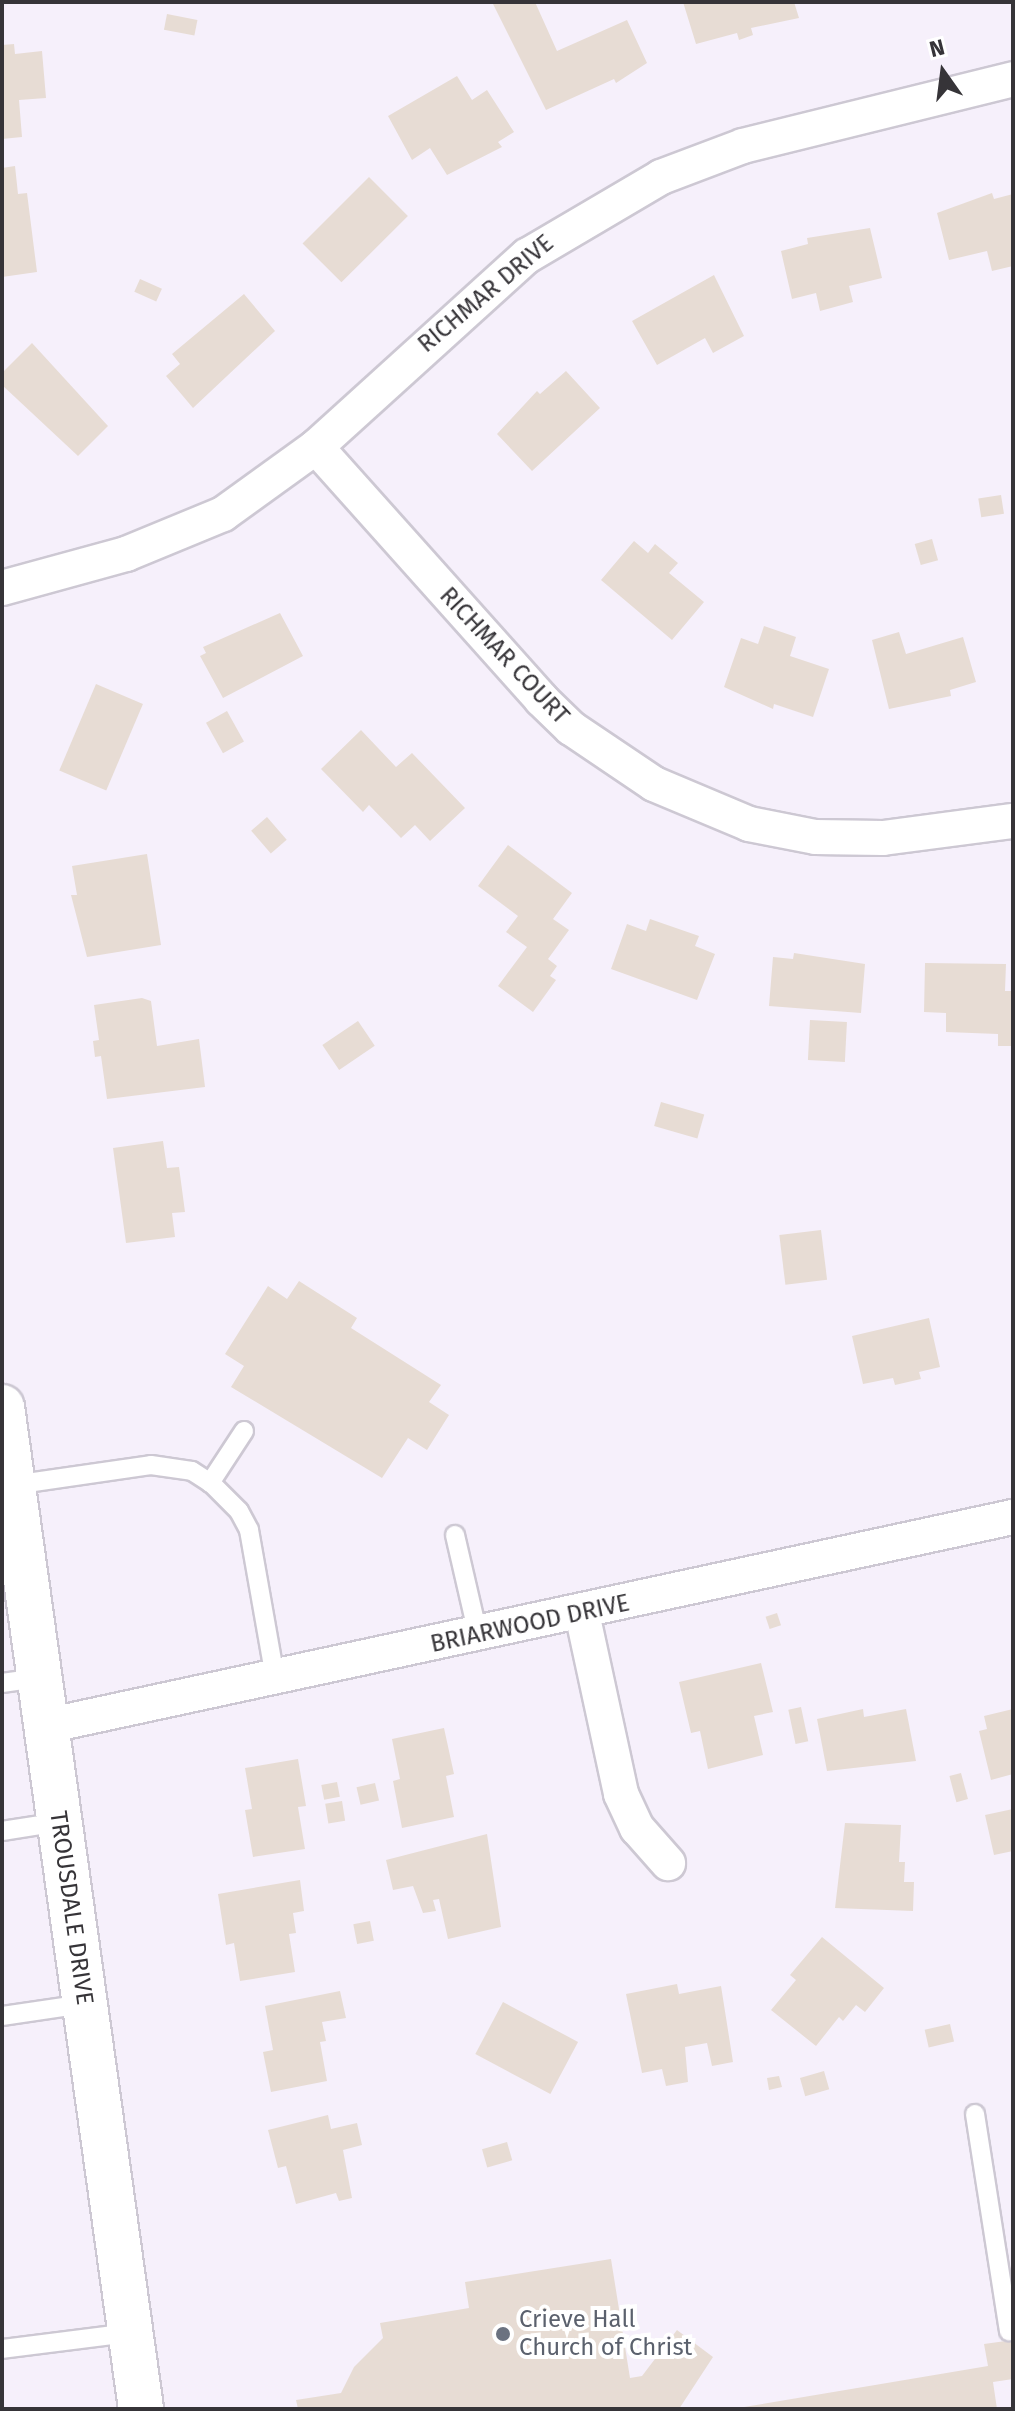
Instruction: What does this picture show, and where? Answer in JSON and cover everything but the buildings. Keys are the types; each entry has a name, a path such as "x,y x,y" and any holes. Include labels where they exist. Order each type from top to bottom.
{"street":[{"name":"RICHMAR DRIVE","path":"2,588 179,535 223,514 316,447 527,256 635,190 743,146 1013,79"},
{"name":"RICHMAR COURT","path":"316,447 541,699 571,728 654,784 749,824 815,837 883,838 1013,821"},
{"name":"TROUSDALE DRIVE","path":"2,1407 21,1680 46,1726 141,2409"},
{"name":"BRIARWOOD DRIVE","path":"46,1726 582,1613 1013,1517"},
{"path":"582,1613 621,1794 637,1828 668,1863"}],"lane":[{"path":"210,1483 244,1431"},
{"path":"10,1495 151,1465 182,1468 210,1483 239,1511 249,1530 275,1678"},
{"path":"455,1535 478,1635"},
{"path":"2,1831 60,1822"},
{"path":"2,2016 84,2004"},
{"path":"975,2114 1009,2331"},
{"path":"2,2349 129,2333"}],"place":[{"name":"Crieve Hall Church of Christ","path":"503,2334"}]}
